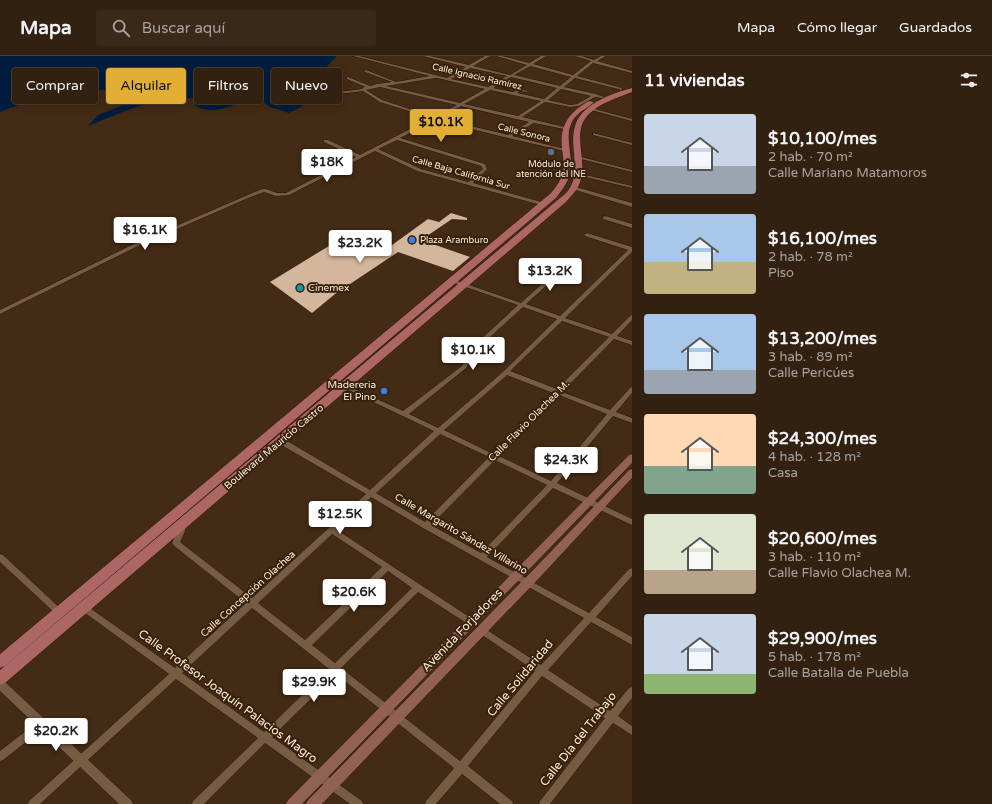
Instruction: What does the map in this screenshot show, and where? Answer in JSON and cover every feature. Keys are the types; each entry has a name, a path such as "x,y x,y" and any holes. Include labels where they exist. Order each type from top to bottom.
{"main road":[{"name":"Boulevard Mauricio Castro","path":"0,662 453,282 558,191 565,180 568,163 568,123 576,112 598,96 629,90"},
{"name":"Boulevard Mauricio Castro","path":"0,679 536,223 574,188 579,174 579,157 576,137 577,128 585,115 592,109 629,90"},
{"path":"534,212 537,217 536,223"},
{"name":"Avenida Forjadores","path":"294,804 632,457"},
{"name":"Avenida Forjadores","path":"313,804 632,472"}],"street":[{"name":"Calle Ignacio Ramírez","path":"355,56 437,77 572,106 598,96"},
{"path":"425,56 514,75 598,96"},
{"path":"448,79 488,56"},
{"path":"498,56 629,90"},
{"path":"0,312 134,246 246,197 264,190 276,195 287,194 437,119 491,89 544,56"},
{"path":"577,56 596,60 632,72"},
{"path":"518,118 545,100 573,76 604,56"},
{"path":"366,71 394,82"},
{"path":"348,78 368,86 437,77"},
{"path":"377,85 567,129"},
{"path":"342,93 364,90 368,86"},
{"name":"Calle Sonora","path":"364,90 381,101 437,119 567,151"},
{"path":"514,94 519,90 526,91"},
{"path":"592,109 632,120"},
{"path":"508,137 533,121"},
{"path":"595,134 632,144"},
{"path":"398,139 480,163 485,166 485,170 469,184"},
{"path":"326,141 360,157"},
{"name":"Calle Baja California Sur","path":"376,150 412,168 543,204"},
{"path":"579,157 632,171"},
{"path":"579,174 632,187"},
{"path":"574,188 632,205"},
{"path":"606,218 632,226"},
{"path":"587,235 632,249"},
{"name":"Calle Concepción Olachea","path":"33,804 175,672 253,604 331,530 506,372 632,249"},
{"path":"404,414 464,367 479,344 565,266"},
{"path":"453,282 632,344"},
{"name":"Calle Flavio Olachea M.","path":"426,526 632,317"},
{"path":"506,372 632,421"},
{"path":"344,386 632,522"},
{"path":"482,557 552,484 632,389"},
{"name":"Calle Margarito Sández Villarino","path":"281,441 526,583 632,641"},
{"path":"182,525 181,532 176,543 178,545 508,804"},
{"path":"331,530 471,622"},
{"path":"0,558 59,612"},
{"path":"306,645 387,567"},
{"name":"Calle Solidaridad","path":"430,804 542,670 632,571"},
{"path":"196,804 418,587"},
{"name":"Calle Profesor Joaquín Palacios Magro","path":"84,608 358,804"},
{"path":"481,630 632,731"},
{"path":"0,684 125,803"},
{"name":"Calle Día del Trabajo","path":"544,804 611,716 632,691"},
{"path":"0,757 42,724"}],"water":[{"path":"0,56 337,56 327,66 328,68 271,68 271,104 307,104 289,113 270,107 263,102 263,68 194,68 194,99 186,98 186,68 106,68 106,90 98,91 98,68 12,68 12,104 22,104 0,112"},
{"path":"127,104 145,104 88,126 98,115"},
{"path":"238,104 218,110 202,109 194,105"}],"building":[{"path":"451,213 467,218 467,220 452,219 421,240 470,257 453,271 398,252 335,294 312,313 270,282 342,238 381,253 428,219 439,222"}],"place":[{"name":"Módulo de atención del INE","path":"551,152"},
{"name":"Plaza Aramburo","path":"412,240"},
{"name":"Cinemex","path":"300,288"},
{"name":"Madereria El Pino","path":"384,391"}]}
